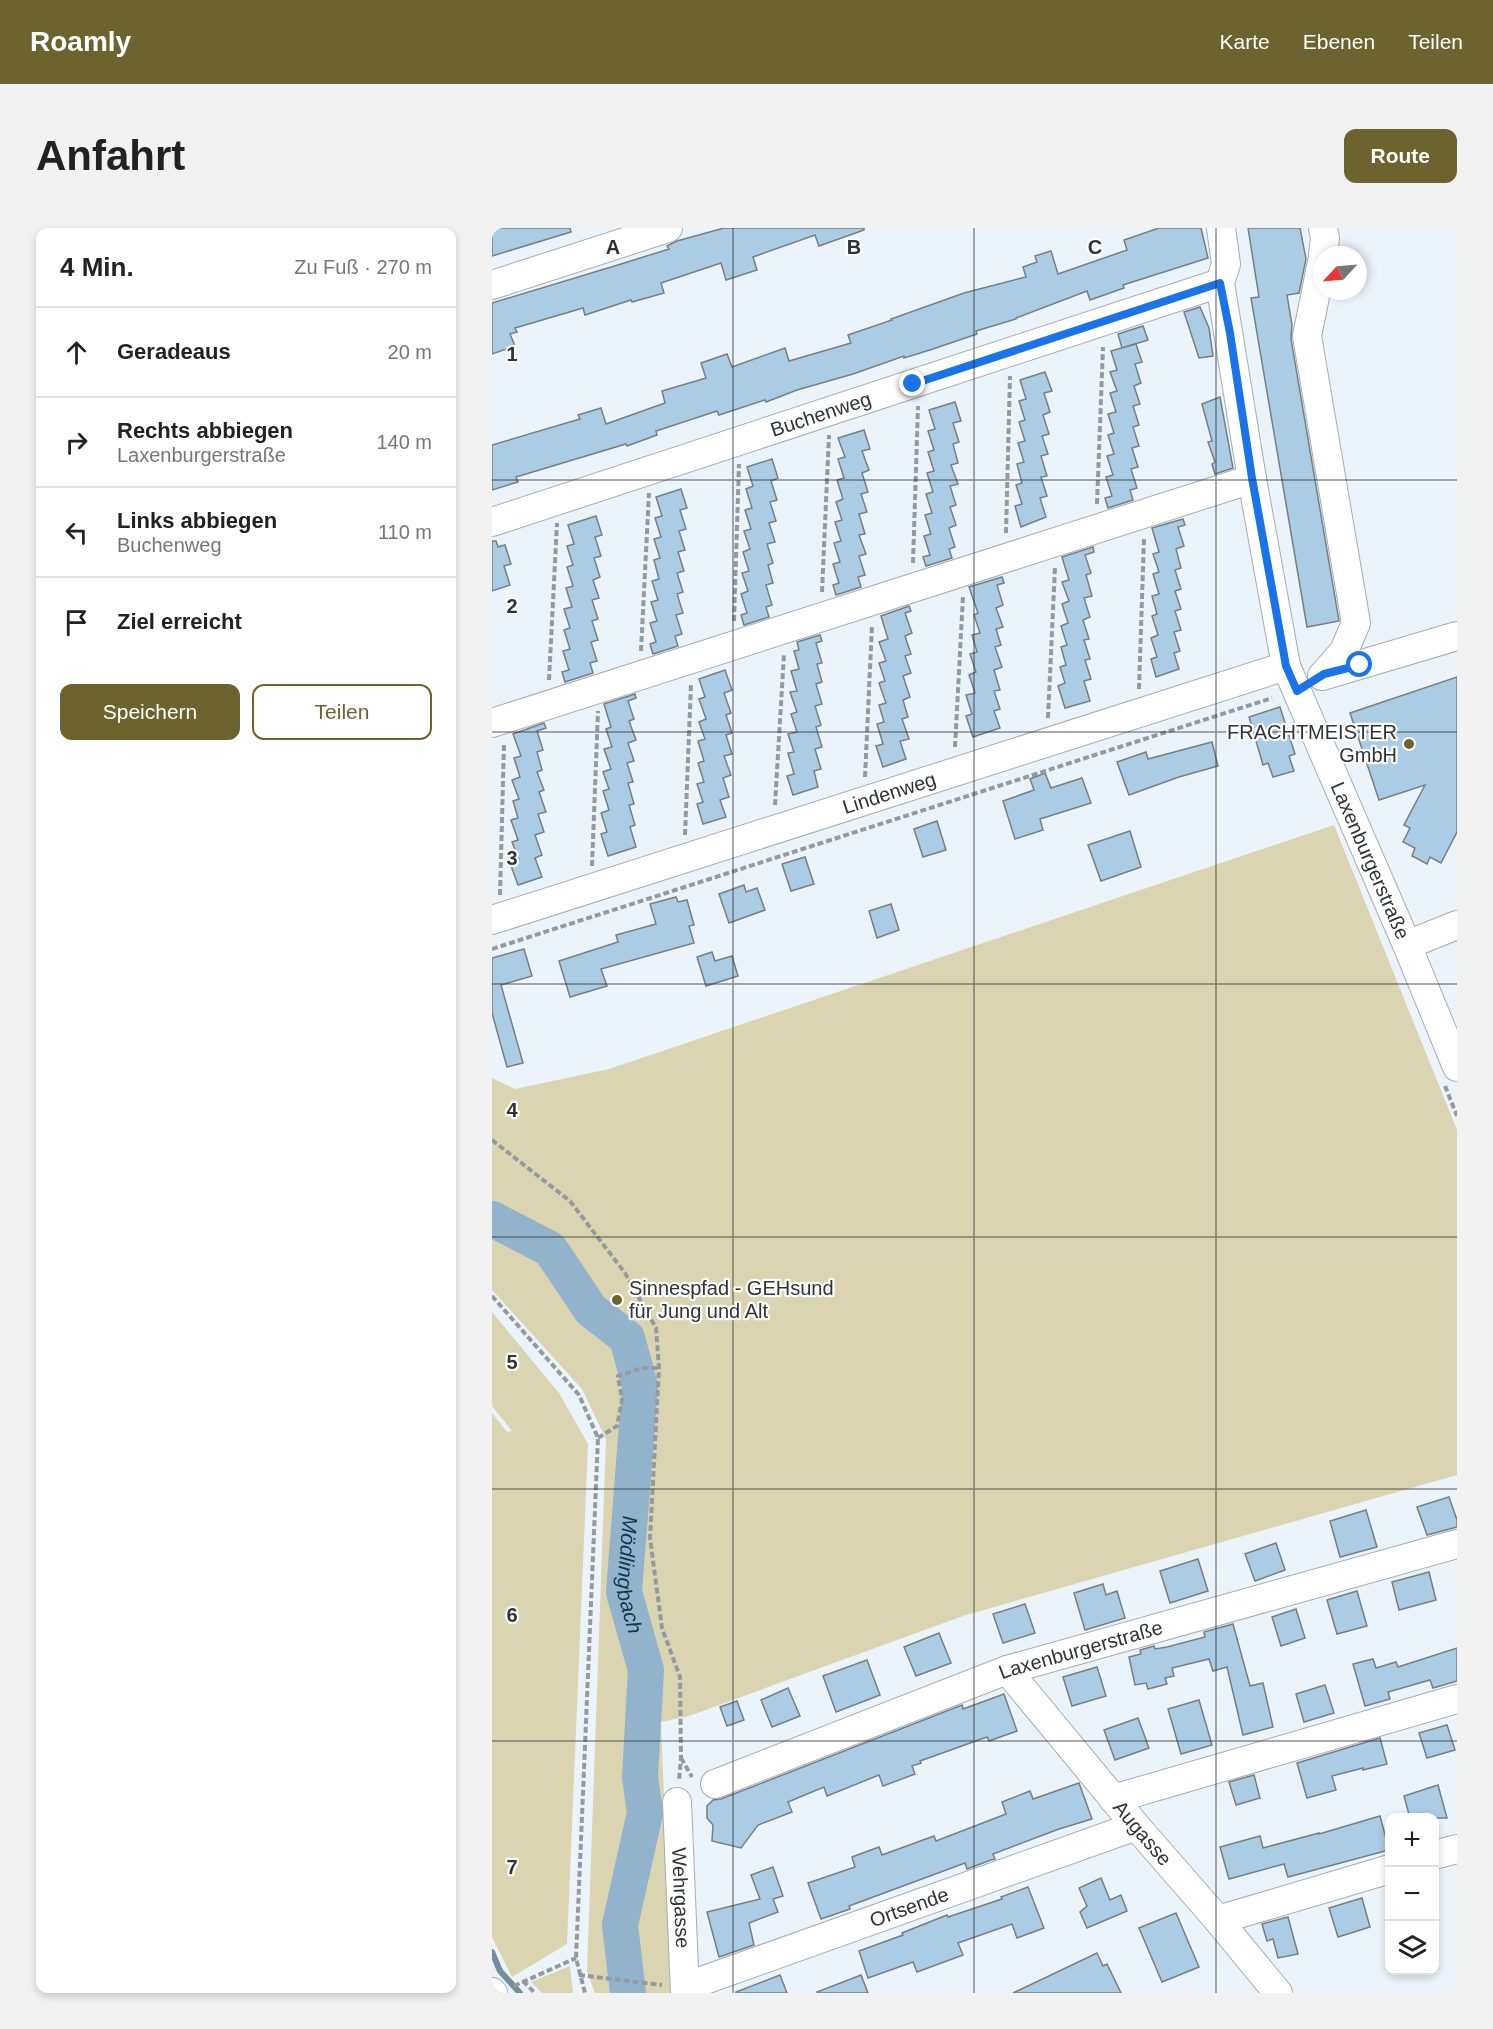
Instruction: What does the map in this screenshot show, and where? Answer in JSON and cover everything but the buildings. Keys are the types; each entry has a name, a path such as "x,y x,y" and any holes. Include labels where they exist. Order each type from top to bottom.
{"street":[{"path":"492,285 668,228"},
{"name":"Laxenburgerstraße","path":"1221,228 1226,264 1220,283 1287,684 1407,945 1457,1067"},
{"path":"1324,674 1344,651 1356,623 1307,336 1326,242"},
{"name":"Buchenweg","path":"492,522 1220,283"},
{"path":"499,721 1252,478"},
{"path":"1324,674 1457,636"},
{"name":"Lindenweg","path":"498,918 1145,711 1287,684 1324,674"},
{"path":"1407,945 1457,925"},
{"name":"Laxenburgerstraße","path":"704,1781 1007,1670 1457,1544"},
{"name":"Augasse","path":"1007,1670 1278,1993"},
{"path":"1113,1799 1457,1699"},
{"name":"Wehrgasse","path":"677,1802 679,1989"},
{"name":"Ortsende","path":"679,1989 1136,1826"},
{"path":"1439,1854 1457,1849"},
{"path":"1218,1920 1385,1870"}],"path":[{"path":"1096,529 1104,321"},
{"path":"1005,354 1011,379 1005,558"},
{"path":"912,588 919,408 913,384"},
{"path":"821,617 829,435 824,413"},
{"path":"732,646 740,465 733,443"},
{"path":"640,675 649,494 643,473"},
{"path":"548,705 557,525 550,503"},
{"path":"1145,513 1139,689 1145,711"},
{"path":"1054,740 1048,718 1056,542"},
{"path":"961,770 955,748 964,571"},
{"path":"871,798 865,776 873,601"},
{"path":"782,827 775,806 785,629"},
{"path":"692,659 685,835 692,856"},
{"path":"492,949 1287,684"},
{"path":"596,887 592,865 599,689"},
{"path":"498,918 500,896 499,721"},
{"path":"492,1140 570,1201 626,1273 656,1328 659,1368 651,1538 662,1628 680,1677 681,1758 677,1802"},
{"path":"492,1296 579,1395 598,1438 576,1958 585,1993"},
{"path":"598,1438 617,1426 622,1400 618,1376 642,1368 659,1368"},
{"path":"681,1758 704,1781"},
{"path":"501,1990 576,1958"},
{"path":"579,1975 679,1989"},
{"path":"523,1981 535,1993"}],"shaded area":[{"path":"1334,825 1457,1130 1457,1475 963,1616 689,1716 661,1722 672,1993 595,1993 587,1971 606,1439 582,1389 492,1290 492,1078 515,1089 609,1069"},
{"path":"492,1312 559,1393 588,1444 567,1944 512,1977 492,1937 492,1413 507,1432 512,1431 492,1406"},
{"path":"570,1966 573,1993 542,1993 531,1982"}],"waterway":[{"name":"Mödlingbach","path":"492,1219 550,1249 591,1310 627,1338 640,1386 624,1592 646,1670 640,1777 645,1813 620,1925 628,1993"},
{"path":"492,1952 500,1971 520,1993"}],"place":[{"name":"FRACHTMEISTER GmbH","path":"1409,744"},
{"name":"Sinnespfad - GEHsund für Jung und Alt","path":"617,1300"}],"route":[{"path":"913,384 1220,283 1286,666 1297,691 1324,674 1360,665"}]}
